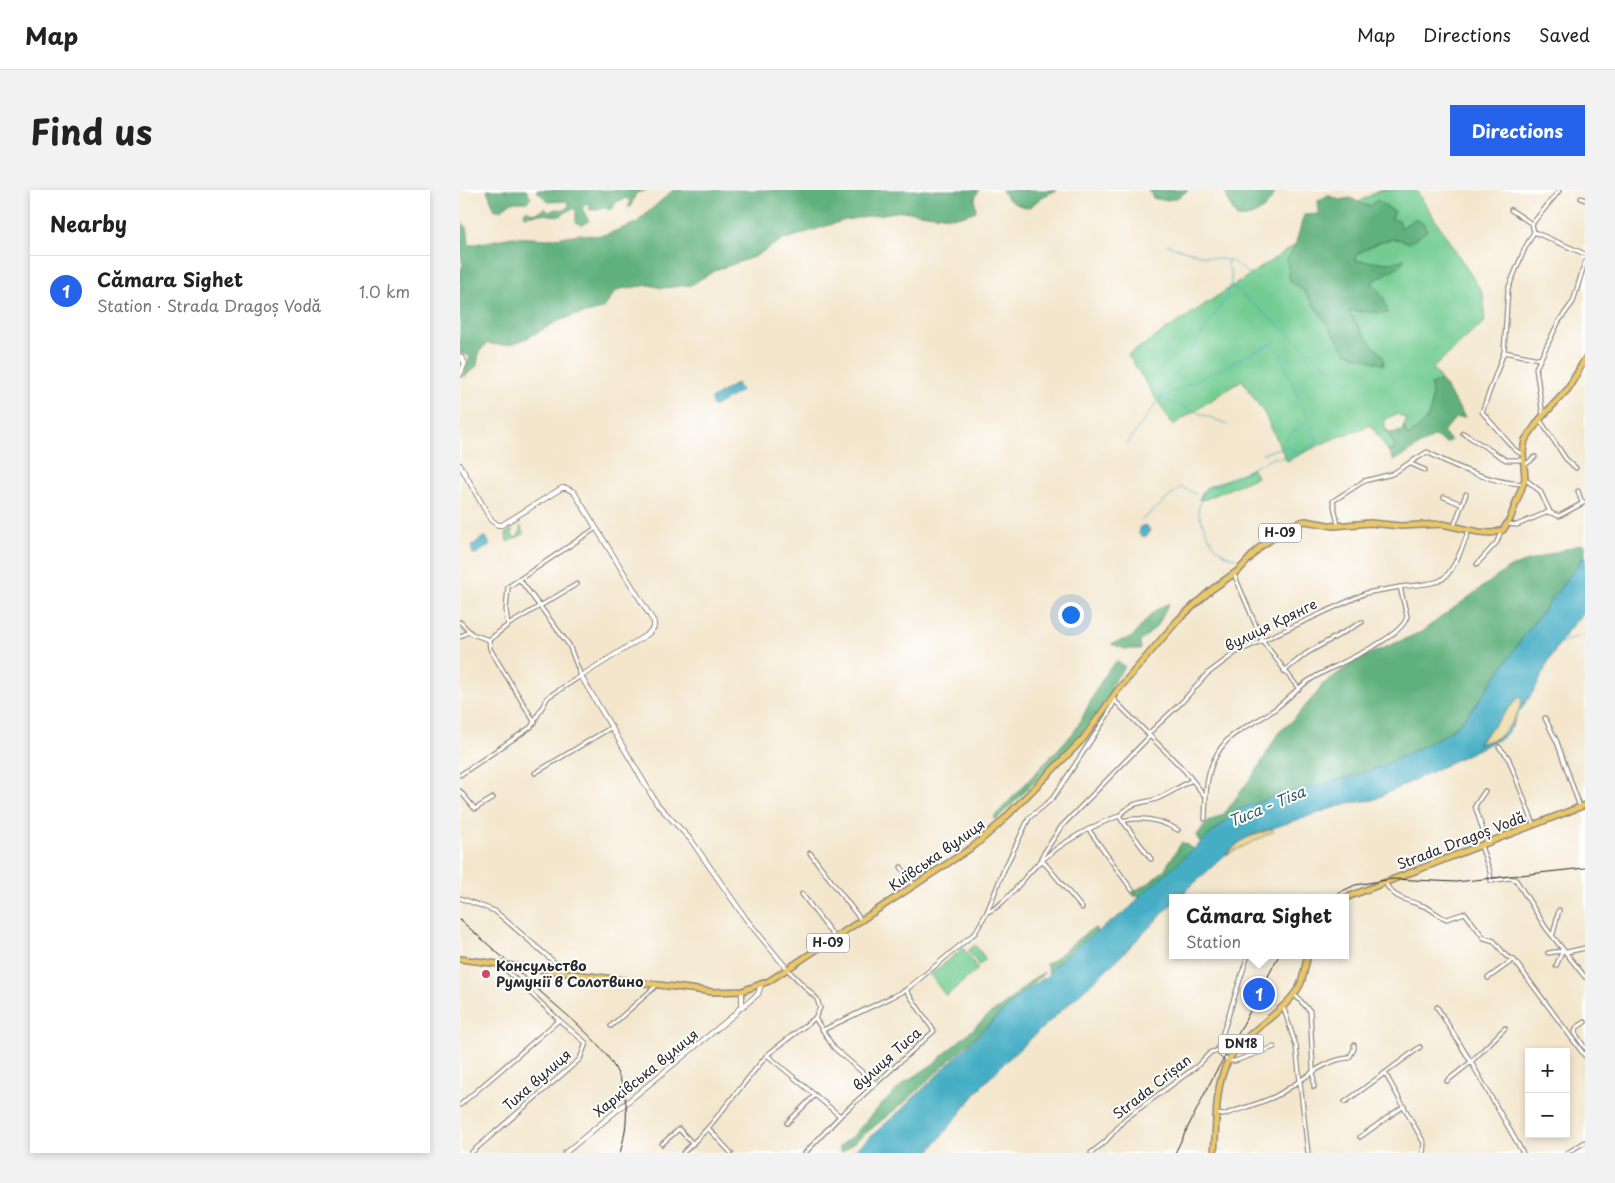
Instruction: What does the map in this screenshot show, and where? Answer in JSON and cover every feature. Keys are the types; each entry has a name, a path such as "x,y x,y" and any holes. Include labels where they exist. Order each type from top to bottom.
{"main road":[{"path":"1500,531 1508,524 1524,481 1525,440 1541,418 1568,389 1585,359"},
{"name":"Н-09","path":"1114,699 1178,620 1211,590 1234,574 1260,547 1294,524 1305,521 1338,526 1370,523 1454,526 1492,533 1500,531"},
{"name":"Київська вулиця","path":"742,991 761,985 788,970 974,846 1083,739 1114,699"},
{"name":"Strada Dragoș Vodă","path":"1349,896 1582,806"},
{"name":"DN18","path":"1214,1153 1221,1078 1228,1061 1242,1042 1294,994 1301,982 1307,959"},
{"name":"Н-09","path":"460,960 656,986 713,992 742,991"}],"street":[{"path":"1532,224 1560,191"},
{"path":"1581,198 1585,200"},
{"path":"1511,210 1532,224 1534,232 1525,248 1508,289 1504,352 1482,412 1524,460"},
{"path":"1534,232 1585,254"},
{"path":"1576,468 1566,459 1541,418 1536,373 1539,359 1573,302 1585,262"},
{"path":"1504,352 1539,359"},
{"path":"460,356 465,363 460,374"},
{"path":"1463,433 1506,460 1524,460 1536,457"},
{"path":"1338,526 1333,501 1364,481 1392,474 1427,452 1486,478 1503,483 1524,481 1540,491 1550,512 1559,516 1584,502 1578,491"},
{"path":"1409,463 1425,470"},
{"path":"460,465 491,520 498,525 502,525 562,488 574,492 652,617 654,628 648,634 548,697 535,722 460,774"},
{"path":"1454,526 1466,494"},
{"path":"1444,498 1461,504"},
{"path":"1508,524 1517,525 1550,512"},
{"path":"508,626 507,590 596,528"},
{"name":"вулиця Крянге","path":"1042,860 1061,827 1219,663 1262,640 1366,593 1437,582 1444,578 1460,555 1469,530"},
{"path":"1477,564 1497,542 1500,531"},
{"path":"1234,574 1262,640 1299,689"},
{"path":"520,580 568,645 581,676 657,804 692,840 746,920 788,970 817,999 820,1008 815,1018 767,1055 708,1128 683,1153"},
{"path":"489,640 508,626 577,584"},
{"path":"1205,819 1204,795 1213,761 1234,732 1264,717 1312,678 1384,640 1404,624 1407,616 1400,587"},
{"path":"460,622 468,632 489,640"},
{"path":"1284,671 1307,653 1362,622"},
{"path":"460,637 468,632"},
{"path":"489,640 490,649 535,722"},
{"path":"823,1030 906,990 970,939 987,912 1003,872 1030,818 1052,799 1107,716 1114,699 1192,780 1204,795"},
{"path":"1545,718 1557,742 1582,806"},
{"path":"535,773 612,727"},
{"path":"1499,747 1508,757 1534,825"},
{"path":"987,912 998,906 1042,860 1089,830 1119,816 1126,808 1138,802 1158,799 1192,780"},
{"path":"460,791 475,809 493,798"},
{"path":"1485,792 1475,806 1488,842"},
{"path":"1119,816 1151,859"},
{"path":"1122,821 1146,819 1162,822 1178,830"},
{"path":"1089,830 1132,890"},
{"path":"1480,846 1492,882 1510,878 1516,880 1562,950"},
{"path":"810,853 862,921"},
{"path":"1042,860 1082,908"},
{"path":"901,867 915,885"},
{"path":"1385,882 1394,895 1425,907 1447,920 1459,913 1465,913 1484,938 1494,941 1506,956 1514,960 1585,1056"},
{"path":"802,894 836,938"},
{"path":"460,898 495,911 567,974"},
{"path":"1553,935 1559,910"},
{"path":"1567,952 1585,948"},
{"path":"1556,966 1562,950"},
{"path":"1548,953 1562,950 1567,952 1585,977"},
{"path":"1247,959 1217,1051 1228,1061 1235,1061 1274,1046"},
{"path":"1488,978 1514,960"},
{"path":"460,1105 559,1020 507,971 505,966"},
{"name":"Харківська вулиця","path":"565,1153 758,994 761,985"},
{"path":"611,1026 656,986"},
{"name":"вулиця Тиса","path":"805,1153 840,1116 934,1031 906,990"},
{"path":"740,1009 742,991"},
{"path":"1294,994 1310,1011 1314,1087"},
{"path":"1282,1004 1296,1046 1308,1153"},
{"path":"1437,1007 1523,1153"},
{"path":"815,1018 834,1048 876,1084"},
{"name":"Тиха вулиця","path":"471,1153 580,1059 586,1043 559,1020"},
{"path":"1585,1022 1576,1028 1575,1033 1585,1048"},
{"path":"1447,1081 1505,1028"},
{"path":"1218,1114 1223,1115 1275,1096 1325,1067 1333,1060 1349,1058 1354,1045"},
{"path":"1345,1102 1420,1047"},
{"name":"Strada Crișan","path":"1091,1153 1105,1142 1125,1119 1196,1067 1211,1052 1217,1051"},
{"path":"767,1055 840,1116"},
{"path":"1385,1073 1424,1144 1423,1153"},
{"path":"786,1123 815,1095"},
{"path":"1360,1137 1404,1106"},
{"path":"708,1128 731,1153"},
{"path":"662,1144 679,1129 693,1144"},
{"path":"1567,1153 1585,1142"}],"green space":[{"path":"487,190 526,190 531,198 527,202 512,202 501,210 495,210"},
{"path":"536,190 647,190 636,193 631,206 628,208 630,202 626,198 616,202 613,208 609,210 604,207 598,210 590,210 589,207 592,204 587,203 582,208 589,221 581,225 576,222 576,209 571,209 560,216 540,214 525,216 524,212 526,210 535,214 545,208 549,212 555,209 564,210 569,206 567,201 548,202"},
{"path":"673,190 979,190 975,198 976,211 962,216 950,217 902,211 845,220 780,241 754,257 716,270 691,285 662,288 649,285 620,289 614,293 604,308 563,319 517,342 498,345 488,343 479,352 477,366 463,378 470,356 460,353 460,270 463,266 460,250 460,221 467,229 469,245 513,237 549,239 580,234 594,236 607,234 636,223"},
{"path":"1002,190 1057,190 1042,197 1029,208 1010,200"},
{"path":"1149,190 1188,190 1176,198 1163,200 1153,198"},
{"path":"1225,190 1276,190 1270,201 1261,211 1249,216 1237,217 1229,204"},
{"path":"1380,190 1416,190 1482,292 1484,299 1485,321 1433,368 1441,380 1431,385 1431,409 1425,421 1407,436 1404,425 1407,419 1397,414 1385,419 1385,428 1396,448 1388,451 1371,425 1328,441 1287,461 1264,413 1242,380 1173,425 1128,355 1298,243 1287,260 1290,281 1304,291 1347,353 1383,356 1366,337 1348,310 1384,299 1371,282 1399,266 1404,259 1392,263 1357,261 1356,255 1377,242 1400,238 1415,219 1401,228 1391,219 1395,211 1357,203"},
{"path":"1328,195 1339,200 1350,198 1369,207 1377,200 1395,212 1391,219 1400,221 1401,228 1415,219 1423,223 1427,231 1409,243 1402,240 1389,240 1375,244 1356,255 1357,261 1392,263 1405,259 1399,266 1372,282 1384,299 1388,313 1348,311 1366,337 1383,356 1384,365 1347,353 1304,291 1290,281 1287,260 1296,243 1304,215 1319,214 1318,201"},
{"path":"1441,380 1465,417 1455,418 1443,433 1451,440 1446,443 1435,436 1394,461 1388,451 1396,448 1385,428 1390,433 1402,431 1404,425 1407,436 1421,426 1431,409 1431,385"},
{"path":"1253,469 1257,477 1206,499 1199,500 1203,491 1208,487"},
{"path":"520,526 524,534 517,537 521,530"},
{"path":"512,530 512,536 516,538 507,542 506,533"},
{"path":"1581,544 1585,546 1585,555 1524,636 1473,709 1458,725 1443,736 1383,766 1358,775 1275,796 1238,810 1201,843 1196,836 1206,823 1224,814 1257,770 1279,732 1290,723 1322,685 1358,659 1421,632 1510,567"},
{"path":"1169,603 1158,625 1140,642 1141,649 1125,649 1111,644 1132,637 1154,611"},
{"path":"1118,661 1125,667 1111,685 1113,691 1077,741 996,820 994,817 1074,732 1107,672"},
{"path":"1182,842 1195,850 1140,896 1134,896 1132,892 1149,883 1164,870"},
{"path":"1096,928 1096,933 1057,963 1049,973 1046,964 1085,934"},
{"path":"975,945 986,959 979,965 968,951"},
{"path":"963,948 978,969 946,996 930,975"},
{"path":"1045,972 907,1100 841,1153 839,1147 854,1135 871,1115 903,1084 933,1064 990,1014 1005,1004 1034,978"}],"sand":[{"path":"1519,697 1522,699 1519,709 1505,731 1497,738 1478,744"},
{"path":"1272,829 1274,831 1226,855 1242,840"}],"water":[{"path":"737,383 741,391 713,406 711,399"},
{"path":"1142,526 1146,526 1149,531 1148,535 1142,536 1139,533 1139,529"},
{"path":"485,536 490,545 473,554 471,546"},
{"name":"Тиса - Tisa","path":"1585,555 1585,612 1568,630 1548,662 1537,686 1515,718 1512,727 1503,737 1373,800 1348,803 1249,836 1236,845 1182,894 1169,894 1169,907 1120,957 1003,1064 981,1087 928,1153 852,1153 900,1111 1021,994 1047,976 1053,967 1080,944 1130,908 1140,896 1238,810 1275,796 1358,775 1383,766 1443,736 1458,725 1473,709 1524,636","holes":["1519,697 1522,699 1509,726 1501,735 1477,744"]}],"waterway":[{"path":"1167,245 1207,257 1227,260"},
{"path":"1127,444 1225,300 1231,282 1231,273 1227,264 1229,259 1257,280"},
{"path":"1231,285 1347,383"},
{"path":"1227,424 1160,398 1273,343 1277,347 1318,442 1300,452"},
{"path":"1282,443 1307,420"},
{"path":"1201,497 1208,489 1275,457 1277,459 1300,452 1284,446 1263,454"},
{"path":"1142,520 1181,487 1196,494"},
{"path":"1201,501 1198,511 1211,540 1221,552 1236,558"},
{"path":"1560,643 1585,634"}],"railway":[{"path":"1336,894 1355,885 1393,879 1456,882 1585,868"},
{"path":"460,920 581,1028 611,1061 620,1080 626,1101 626,1125 620,1153"},
{"path":"1175,1153 1215,1073 1234,1042 1277,959"}],"place":[{"name":"Консульство Румунії в Солотвино","path":"486,974"},
{"name":"Cămara Sighet","path":"1259,994"}]}
